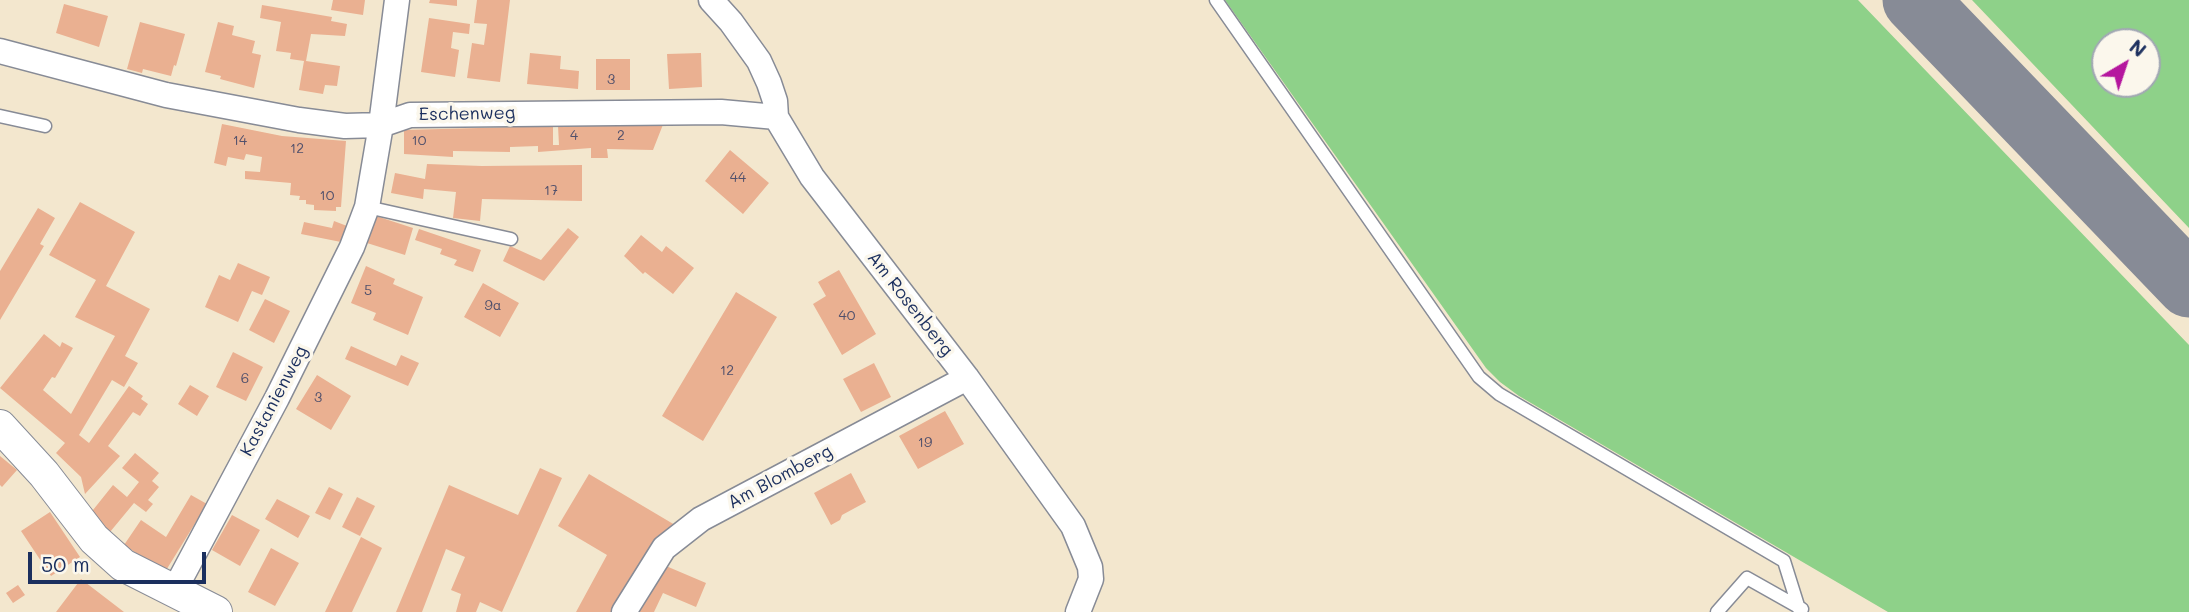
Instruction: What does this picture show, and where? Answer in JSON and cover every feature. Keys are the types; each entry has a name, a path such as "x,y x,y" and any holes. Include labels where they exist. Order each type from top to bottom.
{"street":[{"name":"Kastanienweg","path":"174,591 313,327 352,247 367,207 397,0"},
{"name":"Am Rosenberg","path":"711,0 731,22 759,61 772,92 776,117 812,177 967,378 1073,526 1090,573 1078,612"},
{"name":"Eschenweg","path":"0,51 166,95 345,126 381,125 410,115 721,112 776,117"},
{"name":"Am Blomberg","path":"624,612 632,595 664,548 701,519 967,378"},
{"path":"0,426 44,474 94,540 123,565 216,612"}],"lane":[{"path":"1216,0 1479,377 1499,394 1784,561 1802,610"},
{"path":"0,116 45,126"},
{"path":"367,207 511,239"},
{"path":"1717,612 1747,578 1802,610"}],"green space":[{"path":"1225,0 1858,0 2189,345 2189,612 1888,612 1519,396 1486,368"},
{"path":"1972,0 2189,0 2189,228"}],"building":[{"path":"333,0 365,0 363,15 331,10"},
{"path":"430,0 457,0 457,6 429,3"},
{"path":"477,0 510,0 500,82 467,78 472,43 484,45 487,24 474,23"},
{"path":"64,4 108,16 99,47 56,33"},
{"path":"262,5 332,17 331,21 347,24 345,36 311,34 306,61 340,66 337,86 325,85 323,94 299,90 304,61 290,59 291,53 276,51 281,22 260,18"},
{"path":"429,18 470,24 469,34 453,32 451,48 459,50 455,77 421,72"},
{"path":"140,22 185,34 171,76 143,69 142,73 127,69"},
{"path":"218,22 234,26 232,35 255,41 252,53 261,55 254,88 205,72"},
{"path":"530,53 561,56 560,69 579,71 578,89 527,84"},
{"path":"701,53 702,87 669,89 667,54"},
{"path":"596,59 630,59 630,90 596,90"},
{"path":"664,122 653,150 607,149 608,158 591,158 591,148 538,152 538,146 510,147 510,152 453,151 453,157 404,154 404,130 553,126 553,145 559,145 558,126"},
{"path":"222,124 282,136 346,141 341,207 336,207 336,211 314,210 314,205 306,204 306,200 299,200 300,196 290,195 291,183 245,179 245,171 260,172 262,157 246,154 244,160 228,157 226,166 214,163"},
{"path":"730,150 769,183 743,214 705,181"},
{"path":"427,164 582,165 582,201 482,199 480,221 453,218 456,192 424,189 423,199 391,193 395,173 425,179"},
{"path":"80,202 135,232 106,286 150,309 125,356 138,363 124,387 112,380 79,435 89,443 129,386 143,396 141,399 148,404 140,416 133,412 108,446 120,456 85,494 81,477 56,453 65,443 0,388 44,334 60,347 62,342 73,348 55,378 52,377 43,390 71,414 115,336 75,317 96,280 49,255"},
{"path":"38,208 55,218 40,244 44,246 0,320 0,271"},
{"path":"376,216 413,228 405,255 367,243"},
{"path":"334,221 347,226 341,242 301,234 304,222 332,228"},
{"path":"568,228 579,237 544,281 503,261 510,246 541,260"},
{"path":"419,229 481,250 473,272 454,265 457,260 440,254 442,249 415,240"},
{"path":"641,235 662,252 666,246 694,268 673,294 645,272 643,274 624,256"},
{"path":"238,263 270,277 262,295 252,291 238,322 205,307 219,275 230,280"},
{"path":"366,266 395,279 393,284 423,297 408,335 373,320 376,313 351,303"},
{"path":"839,270 876,334 842,355 813,304 826,296 818,282"},
{"path":"483,283 519,303 500,337 464,317"},
{"path":"736,292 777,317 703,441 662,416"},
{"path":"265,299 290,311 274,343 249,330"},
{"path":"351,346 396,366 401,355 419,363 408,386 345,359"},
{"path":"233,352 263,367 246,401 216,387"},
{"path":"874,363 891,397 861,412 843,379"},
{"path":"317,375 351,396 331,430 296,409"},
{"path":"190,385 209,396 197,416 178,404"},
{"path":"945,411 964,444 918,469 899,436"},
{"path":"135,453 159,473 152,481 159,487 148,500 153,504 146,512 134,503 110,532 89,515 113,485 127,497 139,482 122,468"},
{"path":"0,456 17,470 2,487 0,485"},
{"path":"540,468 562,478 502,612 480,602 476,612 456,612 461,594 451,590 465,557 446,549 422,612 396,612 449,485 518,515"},
{"path":"851,473 866,502 842,515 840,520 831,525 814,493"},
{"path":"589,474 675,525 616,612 576,612 607,555 558,526"},
{"path":"329,487 343,494 330,520 315,513"},
{"path":"191,495 207,504 165,572 124,545 141,520 166,537"},
{"path":"357,497 375,506 360,536 342,527"},
{"path":"277,499 310,516 298,538 265,519"},
{"path":"50,512 80,557 51,576 21,531"},
{"path":"232,515 260,530 240,566 212,550"},
{"path":"361,537 382,548 352,612 325,612"},
{"path":"271,548 299,563 275,606 248,592"},
{"path":"666,566 706,583 696,607 663,593 654,612 634,612"},
{"path":"81,579 124,612 56,612"},
{"path":"18,585 25,595 13,603 6,593"}],"taxiway":[{"path":"1915,0 2189,285"}]}
